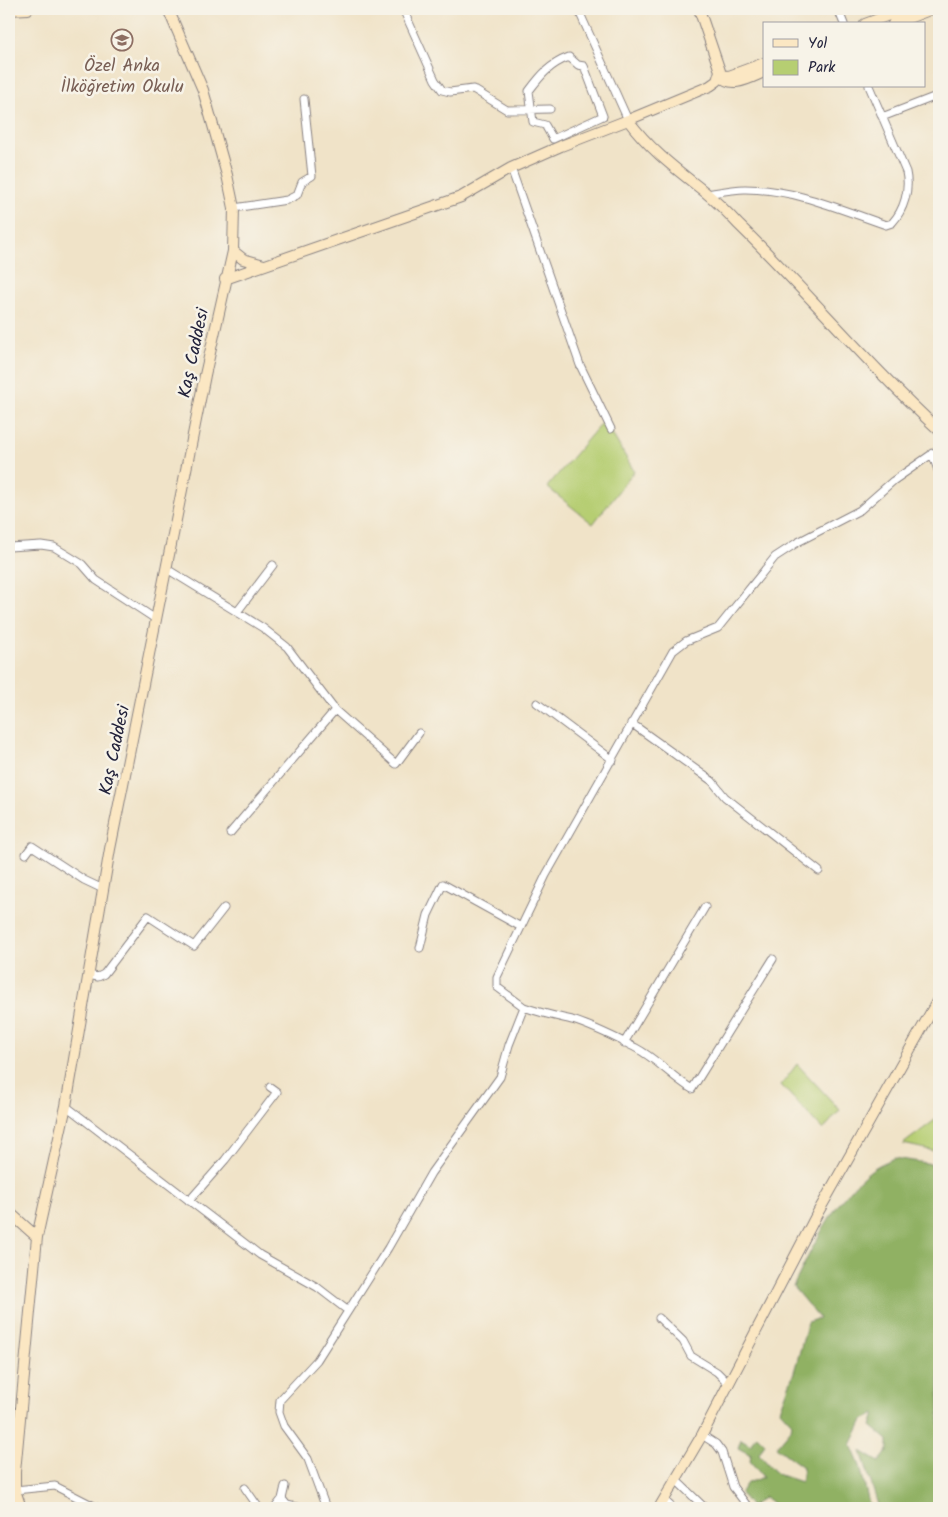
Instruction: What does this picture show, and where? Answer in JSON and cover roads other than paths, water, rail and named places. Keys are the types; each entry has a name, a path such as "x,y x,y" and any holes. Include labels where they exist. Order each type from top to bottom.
{"street":[{"name":"Kaş Caddesi","path":"21,1508 12,1472 37,1237 66,1106 103,890 225,279 233,251 234,208 227,174 203,90 168,9"},
{"path":"404,9 435,80 442,90 450,92 473,89 502,109 550,109"},
{"path":"225,279 461,197 511,168 710,86 717,81 720,71 716,54 699,9"},
{"path":"838,9 843,22"},
{"path":"871,22 905,9"},
{"path":"897,22 932,9"},
{"path":"579,12 628,120 644,142 661,158 707,194 830,317 858,351 939,430"},
{"path":"569,57 584,66 603,116 553,139 545,126 534,122 531,110 529,91 540,75 554,63 569,57"},
{"path":"719,75 729,76 763,63"},
{"path":"719,75 726,82 732,83 763,72"},
{"path":"707,194 743,188 765,189 816,199 886,225 892,223 905,202 908,180 870,88"},
{"path":"882,117 939,95"},
{"path":"234,208 287,200 297,196 302,182 312,176 304,99"},
{"path":"511,168 577,356 611,429"},
{"path":"233,251 254,264 267,265"},
{"path":"932,453 939,442"},
{"path":"773,959 692,1089 663,1065 624,1043 572,1020 542,1014 524,1007 497,987 497,977 546,876 614,760 631,723 673,652 686,641 718,628 775,556 786,548 860,510 893,481 939,449"},
{"path":"932,453 939,473"},
{"path":"9,546 41,545 54,547 67,553 82,564 96,580 157,620"},
{"path":"237,612 273,565"},
{"path":"168,569 237,612 288,647 335,710 396,764 419,733"},
{"path":"537,703 543,710 614,760"},
{"path":"230,833 335,710"},
{"path":"631,723 712,781 725,797 819,871"},
{"path":"26,854 32,846 84,880 103,890"},
{"path":"420,948 428,915 443,884 521,927"},
{"path":"624,1043 705,907"},
{"path":"88,974 98,977 104,974 148,916 194,946 224,908"},
{"path":"673,1508 661,1504 702,1436 816,1214 939,998"},
{"path":"326,1508 308,1459 284,1426 279,1412 280,1400 317,1360 388,1248 431,1173 500,1077 508,1045 524,1007"},
{"path":"189,1202 225,1160 277,1092 270,1087"},
{"path":"66,1106 260,1255 317,1287 347,1310"},
{"path":"9,1212 37,1237"},
{"path":"659,1318 684,1341 691,1356 717,1372 728,1383"},
{"path":"702,1436 716,1444 722,1452 733,1487 749,1508"},
{"path":"676,1480 705,1508"},
{"path":"15,1490 55,1486 98,1508"},
{"path":"275,1508 282,1499 285,1486"},
{"path":"245,1488 259,1508"},
{"path":"282,1499 287,1504 300,1508"}],"place":[{"name":"Özel Anka İlköğretim Okulu","path":"122,40"}]}
